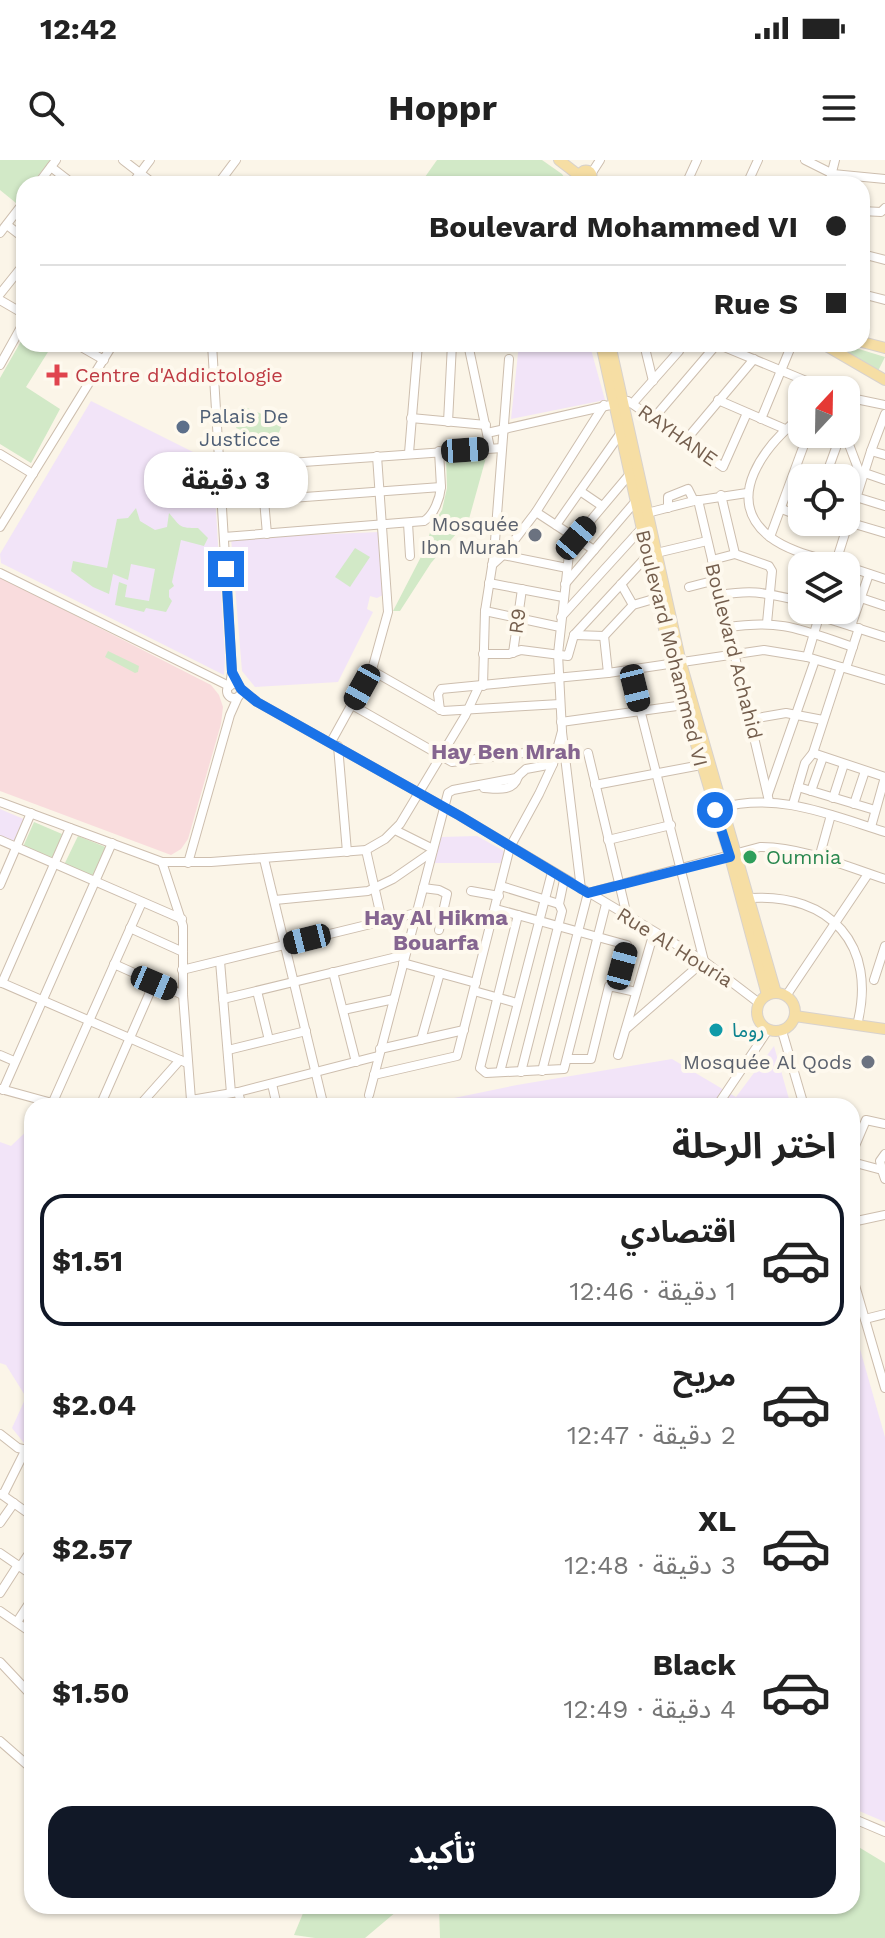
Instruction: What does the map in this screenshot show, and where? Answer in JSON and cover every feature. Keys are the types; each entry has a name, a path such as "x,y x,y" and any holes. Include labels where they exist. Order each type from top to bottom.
{"main road":[{"path":"559,160 583,176"},
{"path":"568,160 584,176"},
{"name":"Boulevard Mohammed VI","path":"603,352 641,529 652,555 684,705 701,765 718,809"},
{"name":"Boulevard Mohammed VI","path":"610,352 613,403 647,513 657,598 772,997"},
{"path":"845,352 885,380"},
{"name":"Boulevard Mohammed VI","path":"733,855 750,898 772,997"},
{"path":"772,997 794,1005 795,1016 791,1025 782,1031 768,1030 758,1019 772,997"},
{"path":"795,1016 885,1029"}],"street":[{"path":"123,160 144,176"},
{"path":"138,176 150,160"},
{"path":"805,160 833,174 854,176"},
{"path":"833,174 835,160"},
{"path":"0,233 16,213"},
{"path":"7,225 16,232"},
{"path":"0,297 16,275"},
{"path":"0,365 16,336"},
{"path":"90,352 104,360"},
{"path":"0,527 108,352"},
{"path":"188,863 234,691 212,352"},
{"path":"409,453 417,352"},
{"path":"448,422 452,352"},
{"path":"470,352 490,448"},
{"path":"646,352 653,381"},
{"path":"633,403 678,352"},
{"path":"653,419 710,352"},
{"path":"737,352 795,376"},
{"path":"761,419 789,352"},
{"path":"0,802 162,862 264,859 366,850 395,830 481,686 485,611 492,565 509,359"},
{"path":"685,441 754,359"},
{"path":"718,400 785,429"},
{"path":"860,400 885,405"},
{"path":"411,418 503,429 613,403"},
{"path":"492,565 536,512 613,403"},
{"name":"RAYHANE","path":"613,403 633,403 723,467 747,413"},
{"path":"860,483 885,414"},
{"path":"788,427 763,455 747,493 755,520 770,537 803,552"},
{"path":"556,525 620,434"},
{"path":"219,468 502,448"},
{"path":"770,537 803,448"},
{"path":"848,448 854,463 863,473 885,480"},
{"path":"224,537 408,523 430,517 440,496 439,451"},
{"path":"871,451 885,455"},
{"path":"0,454 33,474"},
{"path":"347,852 334,744 371,670 388,608 377,456"},
{"path":"261,466 267,534"},
{"path":"542,1071 579,931 584,891 557,678 560,622 570,545 629,475"},
{"path":"264,500 441,487"},
{"path":"580,491 602,506"},
{"path":"647,513 696,500 747,493"},
{"path":"721,495 735,554"},
{"path":"860,498 885,506"},
{"name":"Boulevard Achahid","path":"696,500 768,798"},
{"path":"565,584 635,502"},
{"path":"782,509 788,511"},
{"path":"536,512 594,550"},
{"path":"408,523 410,556"},
{"path":"860,526 885,533"},
{"path":"560,622 641,529"},
{"path":"483,654 521,650 568,656 574,635 652,555 707,541"},
{"path":"712,560 735,554 769,566 772,571 767,623"},
{"path":"503,555 567,568"},
{"path":"860,571 885,579"},
{"name":"Rue Al Houria","path":"0,573 334,744 704,961 772,997"},
{"path":"793,804 807,758 813,753 853,647 861,598 869,574"},
{"path":"689,587 716,580"},
{"path":"489,583 563,597"},
{"path":"621,584 633,605"},
{"name":"R9","path":"513,653 522,589"},
{"path":"720,595 748,591 770,592 788,598"},
{"path":"574,635 604,636 633,605 657,598"},
{"path":"861,598 885,606"},
{"path":"485,611 560,622"},
{"path":"728,627 767,623 787,625 853,647"},
{"path":"768,798 797,714 816,624"},
{"path":"848,624 883,636 885,624"},
{"path":"604,636 608,673"},
{"path":"440,710 438,692 441,689 608,673 764,650 811,659 885,680"},
{"path":"371,670 440,710 560,704"},
{"path":"625,1031 704,961 630,670"},
{"path":"352,705 452,762 556,749"},
{"path":"561,727 684,705"},
{"path":"751,719 780,713 823,720"},
{"path":"374,1075 455,1058 510,847 553,764 561,727"},
{"path":"588,753 627,916"},
{"path":"813,753 884,777"},
{"path":"811,791 823,757"},
{"path":"369,1095 449,791 518,777 526,769 553,764"},
{"path":"819,858 832,797 844,764"},
{"path":"595,785 701,765"},
{"path":"871,827 879,805 885,765"},
{"path":"854,804 865,771"},
{"path":"798,787 854,804 879,805"},
{"path":"718,809 768,798 885,832"},
{"path":"0,885 31,813"},
{"path":"608,840 671,825"},
{"path":"70,828 1,982 183,1062"},
{"path":"395,830 432,850"},
{"path":"0,840 182,919"},
{"path":"32,1098 2,1089 112,843"},
{"path":"584,891 751,848 768,847 819,858 885,879"},
{"path":"366,850 382,921"},
{"path":"275,900 374,889 432,850"},
{"path":"264,859 322,1098"},
{"path":"162,862 182,919 183,1062 190,1098"},
{"path":"500,1072 552,872"},
{"path":"772,997 835,925 868,874"},
{"path":"521,1072 562,911 559,904 564,880"},
{"path":"423,888 447,894 439,930"},
{"path":"471,891 500,891 559,904"},
{"path":"750,898 796,902 835,925 853,947 863,976 857,1025"},
{"path":"55,1098 142,902"},
{"path":"518,915 480,1068 486,1073 564,1069 606,904"},
{"path":"496,909 627,945 616,987"},
{"path":"182,970 416,913"},
{"path":"130,928 183,952"},
{"path":"618,1055 654,932"},
{"path":"874,980 885,946"},
{"path":"223,999 333,972 404,959 497,998 517,1003"},
{"path":"220,961 228,1050 238,1098"},
{"path":"114,964 183,995"},
{"path":"333,972 356,1062"},
{"path":"421,1040 440,973"},
{"path":"863,976 885,984"},
{"path":"103,1098 154,983"},
{"path":"567,1059 591,1059 609,986 636,992"},
{"path":"257,991 269,1040"},
{"path":"343,1010 394,999"},
{"path":"209,1098 356,1062 421,1040 464,1030"},
{"path":"722,1098 768,1030"},
{"path":"228,1050 306,1031"},
{"path":"782,1031 802,1098"},
{"path":"0,1055 14,1061"},
{"path":"147,1098 183,1062"},
{"path":"272,1084 275,1098"},
{"path":"860,1134 866,1120 885,1124"},
{"path":"884,1174 880,1161 885,1154"},
{"path":"860,1165 884,1174"},
{"path":"860,1221 885,1216"},
{"path":"860,1302 885,1385"},
{"path":"865,1319 885,1314"},
{"path":"0,1434 24,1448"},
{"path":"24,1459 2,1494 24,1510"},
{"path":"0,1523 14,1503"},
{"path":"0,1553 24,1569"},
{"path":"0,1593 24,1559"},
{"path":"0,1611 24,1627"},
{"path":"17,1622 24,1611"},
{"path":"0,1662 24,1688"},
{"path":"0,1741 24,1762"},
{"path":"860,1821 885,1832"}],"shaded area":[{"path":"518,352 592,352 605,400 511,419"},
{"path":"91,401 213,462 224,675 1,563 0,554"},
{"path":"380,532 385,594 377,598 370,596 367,609 373,612 338,682 255,687 242,671 231,538"},
{"path":"0,577 211,685 219,695 223,707 221,724 188,839 181,849 171,855 0,791"},
{"path":"0,809 26,820 16,844 0,836"},
{"path":"477,836 504,851 502,863 433,863 441,837"},
{"path":"774,1046 789,1098 454,1098 672,1059 736,1097"},
{"path":"24,1134 24,1394 6,1365 0,1363 0,1142 11,1146"},
{"path":"860,1349 885,1437 885,1822 860,1811"},
{"path":"24,1401 24,1443 12,1428"}],"green space":[{"path":"0,160 51,160 38,176 16,176 16,203 0,190"},
{"path":"437,160 542,160 563,176 426,176"},
{"path":"16,350 48,352 26,387 60,409 31,463 0,444 0,378"},
{"path":"846,352 869,352 885,357 878,371"},
{"path":"245,407 283,423 274,444 236,428"},
{"path":"487,454 469,519 431,563 400,611 393,611 442,510 447,488 446,457"},
{"path":"136,508 140,521 155,530 167,527 169,513 181,526 198,528 208,538 204,546 181,540 172,582 174,586 169,590 172,601 166,612 146,608 144,612 115,605 119,582 127,585 125,597 149,601 155,569 131,564 128,580 113,574 109,594 71,571 73,561 107,568 117,519 128,518"},
{"path":"355,548 370,557 350,587 335,577"},
{"path":"108,651 139,666 138,672 105,657"},
{"path":"34,822 62,834 53,861 23,847"},
{"path":"78,836 108,848 93,879 64,865"},
{"path":"860,1848 885,1863 885,1938 440,1938 439,1914 860,1914"},
{"path":"303,1914 394,1914 365,1938 294,1935"}],"place":[{"name":"Centre d'Addictologie","path":"57,375"},
{"name":"Palais De Justicce","path":"183,427"},
{"name":"Mosquée Ibn Murah","path":"535,535"},
{"name":"Oumnia","path":"750,857"},
{"name":"روما","path":"716,1030"},
{"name":"Mosquée Al Qods","path":"868,1062"}],"district":[{"name":"Hay Ben Mrah","path":"506,751"},
{"name":"Hay Al Hikma Bouarfa","path":"436,930"}],"route":[{"path":"226,569 232,672 241,689 257,702 460,816 588,893 730,857 715,810"}]}
